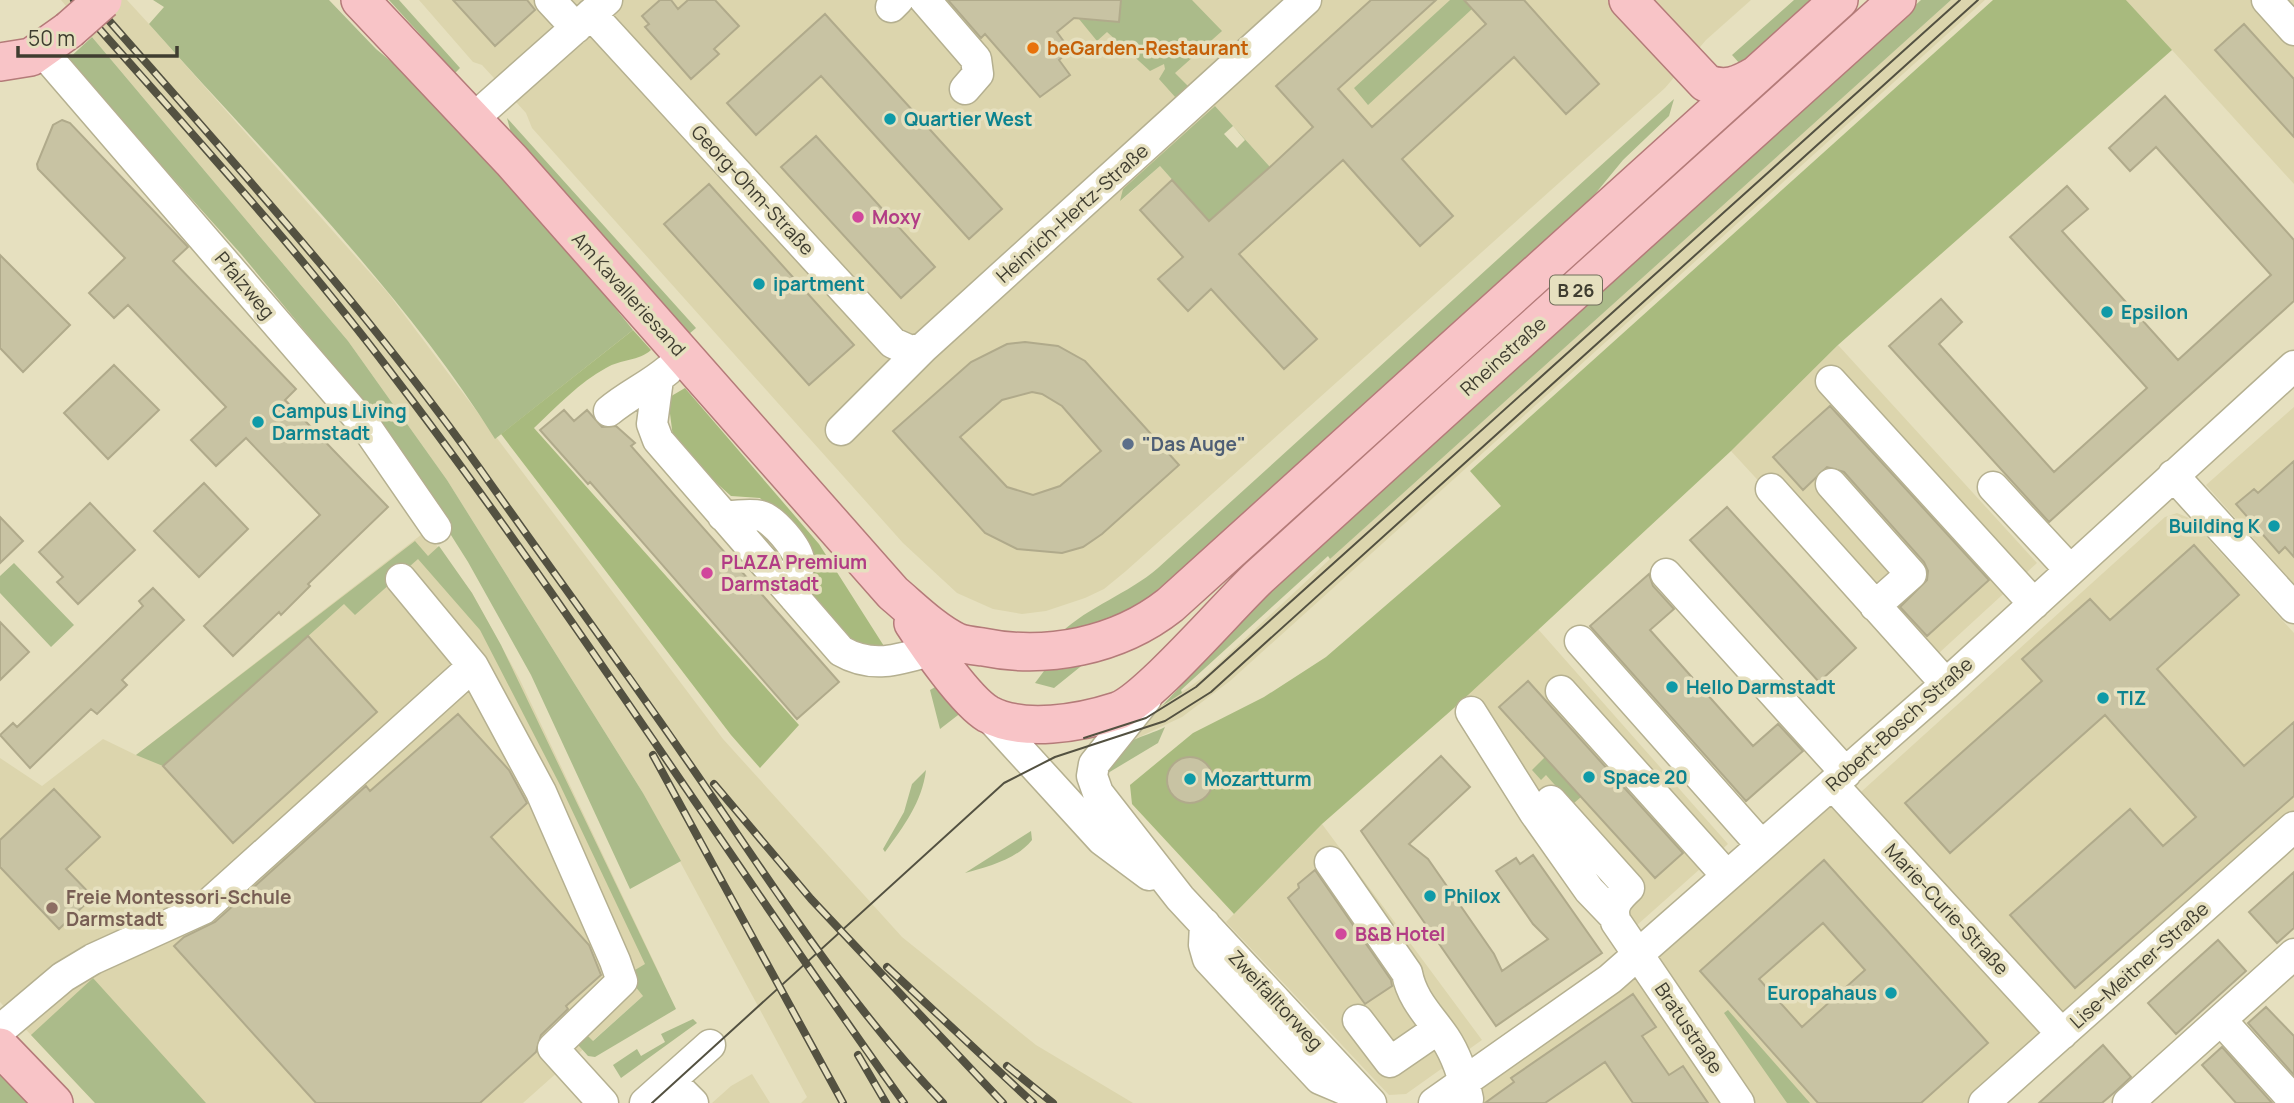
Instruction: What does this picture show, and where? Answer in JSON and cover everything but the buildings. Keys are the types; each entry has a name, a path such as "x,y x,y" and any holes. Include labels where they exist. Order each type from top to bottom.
{"main road":[{"path":"2,65 24,60 55,41 103,0"},
{"name":"Am Kavalleriesand","path":"360,0 473,119 671,368 893,593 957,642 1017,654 1068,649 1150,621"},
{"path":"1628,0 1699,78 1716,87 1725,87 1756,75"},
{"name":"Rheinstraße","path":"1150,621 1839,0"},
{"name":"Rheinstraße","path":"986,713 1002,719 1031,723 1094,717 1131,706 1256,581 1897,0"},
{"name":"Am Kavalleriesand","path":"893,593 932,650 986,713"},
{"path":"0,1047 54,1103"}],"street":[{"name":"Georg-Ohm-Straße","path":"550,0 591,14 893,343 911,351 923,348"},
{"path":"925,0 976,59 978,74 965,89"},
{"name":"Heinrich-Hertz-Straße","path":"841,430 923,348 1306,0"},
{"path":"2267,0 2294,30"},
{"path":"473,119 591,14"},
{"name":"Pfalzweg","path":"55,41 367,428 436,528"},
{"name":"Robert-Bosch-Straße","path":"1434,1103 1467,1092 1610,979 1946,684 2294,366"},
{"path":"609,411 630,393 645,388 671,368"},
{"path":"671,368 652,424 658,440 841,651 854,659 884,663 932,650"},
{"path":"1831,381 2034,604"},
{"path":"2173,475 2294,608"},
{"path":"1831,484 1911,574 1875,606"},
{"path":"1993,486 2070,570"},
{"path":"1771,489 1946,684"},
{"name":"Marie-Curie-Straße","path":"1666,574 1839,779 2062,1034"},
{"path":"401,579 473,666 541,792 622,981 553,1048 603,1103"},
{"path":"1580,641 1761,845"},
{"name":"Rheinstraße","path":"1098,793 1091,771 1094,764 1176,660"},
{"path":"0,1030 63,977 93,959 203,909 473,666"},
{"path":"1561,691 1727,876"},
{"path":"1471,712 1534,812 1589,890 1614,916 1639,954"},
{"name":"Am Kavalleriesand","path":"986,713 1010,740"},
{"name":"Zweifalltorweg","path":"1010,740 1102,840 1180,898"},
{"name":"Zweifalltorweg","path":"1098,793 1180,898 1368,1100"},
{"path":"1550,801 1629,888 1617,900 1614,916"},
{"name":"Lise-Meitner-Straße","path":"1984,1103 2294,827"},
{"path":"1330,862 1407,973 1411,991 1447,1040 1467,1092"},
{"name":"Bratustraße","path":"1639,954 1739,1103"},
{"path":"2128,1103 2294,954"},
{"path":"1358,1020 1390,1062 1438,1029"},
{"path":"2221,1020 2294,1101"},
{"path":"645,1103 710,1045"}],"shaded area":[{"path":"61,0 127,0 149,24 388,293 723,739 902,937 1036,1045 1133,1103 801,1103 807,1097 643,793 447,480 348,341"},
{"path":"419,0 1751,0 1706,40 1665,88 1126,571 1104,589 1085,598 1046,611 1022,614 993,609 957,593 903,543 532,128 526,113 482,65 473,62","holes":["1215,106 1270,167 1209,221 1160,166 1121,201"]},
{"path":"1951,0 1985,0 1230,681 1182,717 1120,746 1161,704 1205,676 1330,559"},
{"path":"2126,0 2294,0 2294,184 2172,50"},
{"path":"1838,345 2037,563 1927,664 1731,451"},
{"path":"2294,407 2294,584 2206,485"},
{"path":"2177,513 2189,518 2294,633 2294,813 1998,1103 1451,1103 1826,807 1841,810 2165,517"},
{"path":"426,531 472,593 519,678 662,979 523,1103 95,1103 0,1002 0,758 42,786 103,739 136,755"},
{"path":"1538,629 1728,844 1636,926 1519,782 1467,695"},
{"path":"1322,824 1482,1040 1406,1094 1389,1095 1226,922"},
{"path":"752,1074 770,1103 712,1103 731,1086"}],"green space":[{"path":"153,0 329,0 376,49 416,82 552,230 633,330 495,439 458,384 376,277 149,24 164,7"},
{"path":"389,0 399,0 460,68 455,73"},
{"path":"1121,0 1192,0 1222,31 1175,73 1188,86 1176,98 1159,79 1165,69 1164,64 1150,71 1107,32 1097,41 1079,19 1119,22"},
{"path":"1450,0 1464,0 1472,9 1368,105 1354,88"},
{"path":"1794,0 1813,0 1741,65 1732,55"},
{"path":"1921,0 1951,0 1330,559 1328,556 1181,690 1182,693 1162,706 1268,592"},
{"path":"1993,0 2126,0 2172,50 1838,345 1731,451 1454,708 1322,824 1234,914 1132,804 1130,785 1193,733 1264,697 1326,657 1501,506 1470,471"},
{"path":"92,37 348,341 447,480 643,793 681,861 630,889 531,675 468,562 377,418 241,254 67,60"},
{"path":"1674,99 1669,116 1623,160 1581,211 1169,580 1120,616 1061,633 1084,615 1158,568"},
{"path":"1215,106 1270,167 1209,221 1160,166 1120,201 1123,189","holes":["1233,126 1245,140 1237,148 1224,134"]},
{"path":"507,118 696,328 689,334 512,137"},
{"path":"633,330 651,350 612,365 587,380 534,428 799,725 760,768 731,735 501,434"},
{"path":"685,388 819,544 889,654 860,654 808,594 805,546 760,498 731,496 674,445 668,398"},
{"path":"415,541 428,556 439,546 472,593 501,645 676,1009 595,1057 588,1056 571,1037 580,1028 593,1041 643,996 631,981 630,973 645,964 560,785 480,630 418,559 355,615 344,604 163,766 136,755"},
{"path":"14,563 74,625 51,647 0,593 0,576"},
{"path":"1050,663 1085,663 1054,688 1035,683"},
{"path":"937,686 962,712 940,729 930,690"},
{"path":"1165,727 1158,743 1108,773 1110,762 1121,747"},
{"path":"1545,757 1581,797 1567,809 1562,793 1546,775 1541,780 1532,770"},
{"path":"926,770 916,803 885,852 883,849 904,812 912,784"},
{"path":"1031,831 1032,840 1026,847 992,865 965,873"},
{"path":"93,978 206,1103 95,1103 31,1035"},
{"path":"1728,1010 1810,1103 1787,1103 1724,1013"},
{"path":"693,1019 697,1023 621,1078 613,1065 637,1049 641,1056 665,1042 661,1034"},
{"path":"0,1068 34,1103 0,1103"}],"tram line":[{"path":"1084,738 1146,718 1196,687 1960,0"},
{"path":"652,1103 1004,783 1055,757 1165,721 1211,692 1978,0"}],"railway":[{"path":"74,0 274,228 389,370 586,642 904,1103"},
{"path":"91,0 292,230 435,407 631,680 852,997 943,1103"},
{"path":"653,755 843,1103"},
{"path":"714,784 811,899 1003,1103"},
{"path":"887,967 1033,1103"},
{"path":"858,1055 886,1103"},
{"path":"1007,1066 1053,1103"}],"place":[{"name":"beGarden-Restaurant","path":"1033,48"},
{"name":"Quartier West","path":"890,119"},
{"name":"Moxy","path":"858,217"},
{"name":"ipartment","path":"759,284"},
{"name":"Epsilon","path":"2107,312"},
{"name":"Campus Living Darmstadt","path":"258,422"},
{"name":"\"Das Auge\"","path":"1128,444"},
{"name":"Building K","path":"2274,526"},
{"name":"PLAZA Premium Darmstadt","path":"707,573"},
{"name":"Hello Darmstadt","path":"1672,687"},
{"name":"TIZ","path":"2103,698"},
{"name":"Space 20","path":"1589,777"},
{"name":"Mozartturm","path":"1190,779"},
{"name":"Philox","path":"1430,896"},
{"name":"Freie Montessori-Schule Darmstadt","path":"52,908"},
{"name":"B&B Hotel","path":"1341,934"},
{"name":"Europahaus","path":"1891,993"}]}
